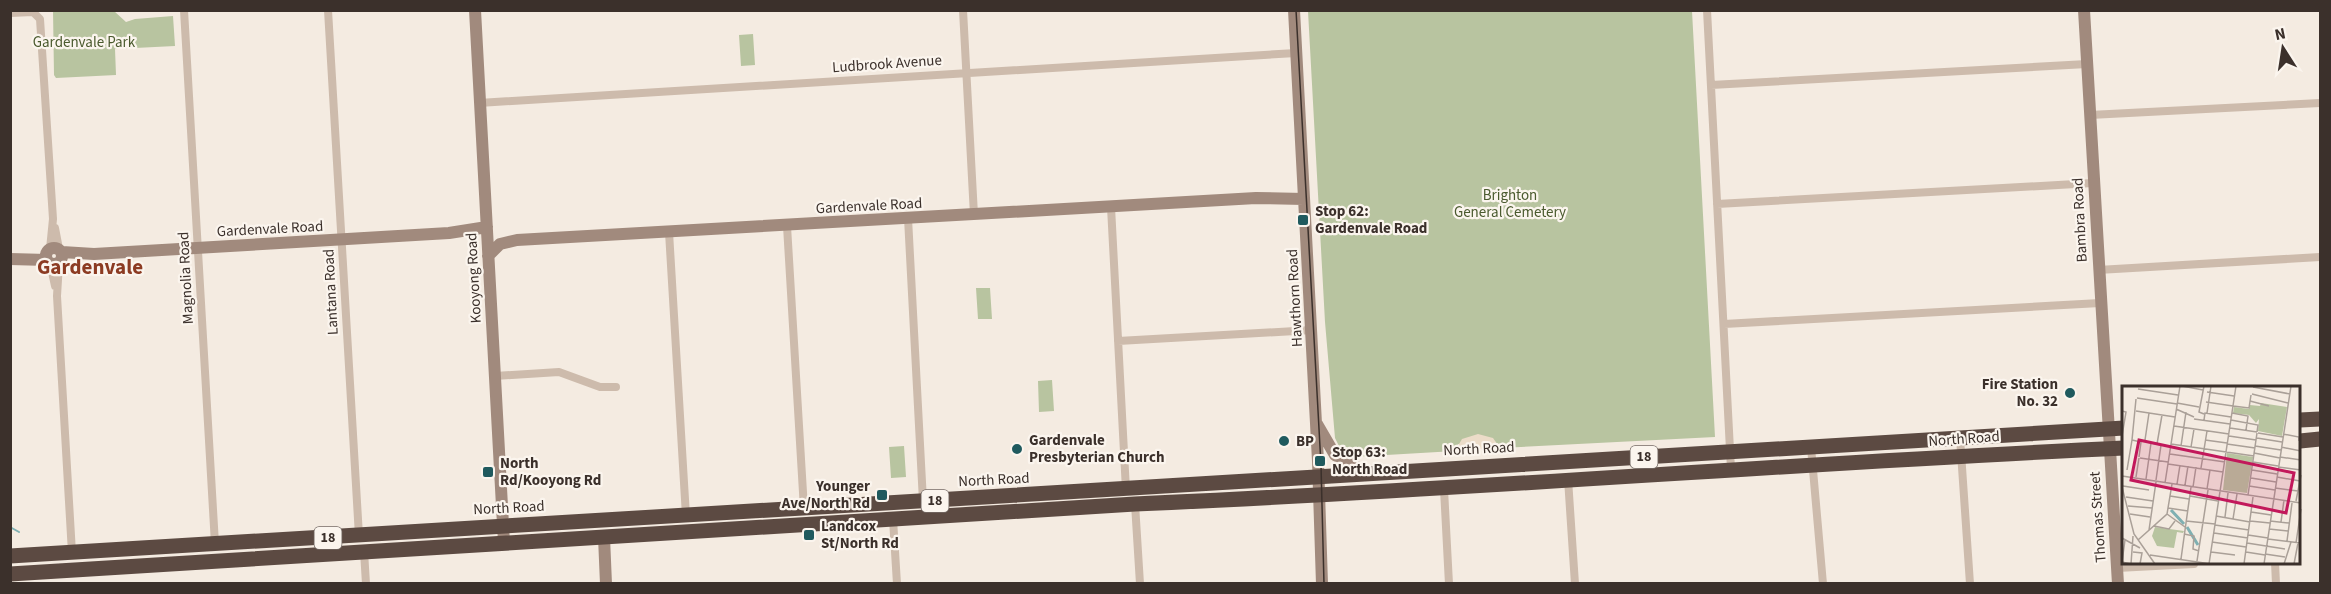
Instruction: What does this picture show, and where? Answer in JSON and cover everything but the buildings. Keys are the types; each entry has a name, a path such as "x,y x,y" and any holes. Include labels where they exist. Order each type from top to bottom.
{"highway":[{"path":"2301,420 2320,419"},
{"name":"North Road","path":"11,574 153,556 215,544 2122,428"},
{"path":"2028,434 2029,453"},
{"path":"2301,441 2320,440"},
{"name":"North Road","path":"15,556 72,553 153,556 364,551 1135,504 1318,497 1568,479 2122,448"},
{"path":"1261,480 1263,499"},
{"path":"745,512 746,528"},
{"path":"11,574 15,556"}],"street":[{"name":"Magnolia Road","path":"184,10 215,544"},
{"name":"Lantana Road","path":"328,10 359,536"},
{"name":"Kooyong Road","path":"475,10 504,543"},
{"path":"963,10 974,215"},
{"name":"Hawthorn Road","path":"1294,10 1312,330 1322,584"},
{"path":"1707,10 1731,470"},
{"name":"Bambra Road","path":"2084,10 2107,429"},
{"path":"10,13 36,13 41,28 72,553"},
{"name":"Ludbrook Avenue","path":"479,103 1296,53"},
{"path":"1711,85 2087,64"},
{"path":"2090,115 2320,103"},
{"path":"1717,204 2093,183"},
{"name":"Gardenvale Road","path":"488,256 500,244 517,240 788,226 1304,194"},
{"path":"1110,207 1125,490"},
{"path":"908,218 923,501"},
{"path":"788,226 804,508"},
{"name":"Gardenvale Road","path":"12,259 487,231"},
{"path":"669,232 686,516"},
{"path":"2098,270 2320,257"},
{"path":"1724,324 2100,303"},
{"path":"1118,341 1312,330"},
{"path":"495,376 559,372 600,387 616,387"},
{"path":"1316,423 1335,455 1349,465 1368,473"},
{"name":"Thomas Street","path":"2107,429 2118,584"},
{"path":"1960,438 1970,584"},
{"path":"1811,447 1822,584"},
{"path":"1568,479 1575,584"},
{"path":"1444,489 1449,584"},
{"path":"1135,504 1140,584"},
{"path":"893,519 897,584"},
{"path":"604,537 606,584"},
{"path":"364,551 366,584"},
{"path":"2117,568 2194,564"},
{"path":"2275,564 2276,584"}],"green space":[{"name":"Gardenvale Park","path":"53,10 114,11 126,22 135,19 173,16 175,46 115,49 116,75 56,78 54,75"},
{"name":"Brighton General Cemetery","path":"1308,11 1692,11 1715,437 1500,448 1498,443 1458,444 1455,451 1352,457 1341,450 1335,438 1325,322"},
{"path":"753,34 755,65 741,66 739,35"},
{"path":"976,288 990,288 992,319 978,319"},
{"path":"1052,380 1054,411 1039,412 1038,381"},
{"path":"904,446 906,477 891,478 889,447"}],"shaded area":[{"path":"1478,434 1493,438 1500,448 1455,451 1462,439"}],"waterway":[{"path":"10,527 19,532"}],"tram line":[{"path":"1296,10 1321,465 1324,584"}],"place":[{"name":"Stop 62: Gardenvale Road","path":"1303,220"},
{"name":"Fire Station No. 32","path":"2070,393"},
{"name":"BP","path":"1284,441"},
{"name":"Gardenvale Presbyterian Church","path":"1017,449"},
{"name":"Stop 63: North Road","path":"1320,461"},
{"name":"North Rd/Kooyong Rd","path":"488,472"},
{"name":"Younger Ave/North Rd","path":"882,495"},
{"name":"Landcox St/North Rd","path":"809,535"}],"district":[{"name":"Gardenvale","path":"90,267"}]}
